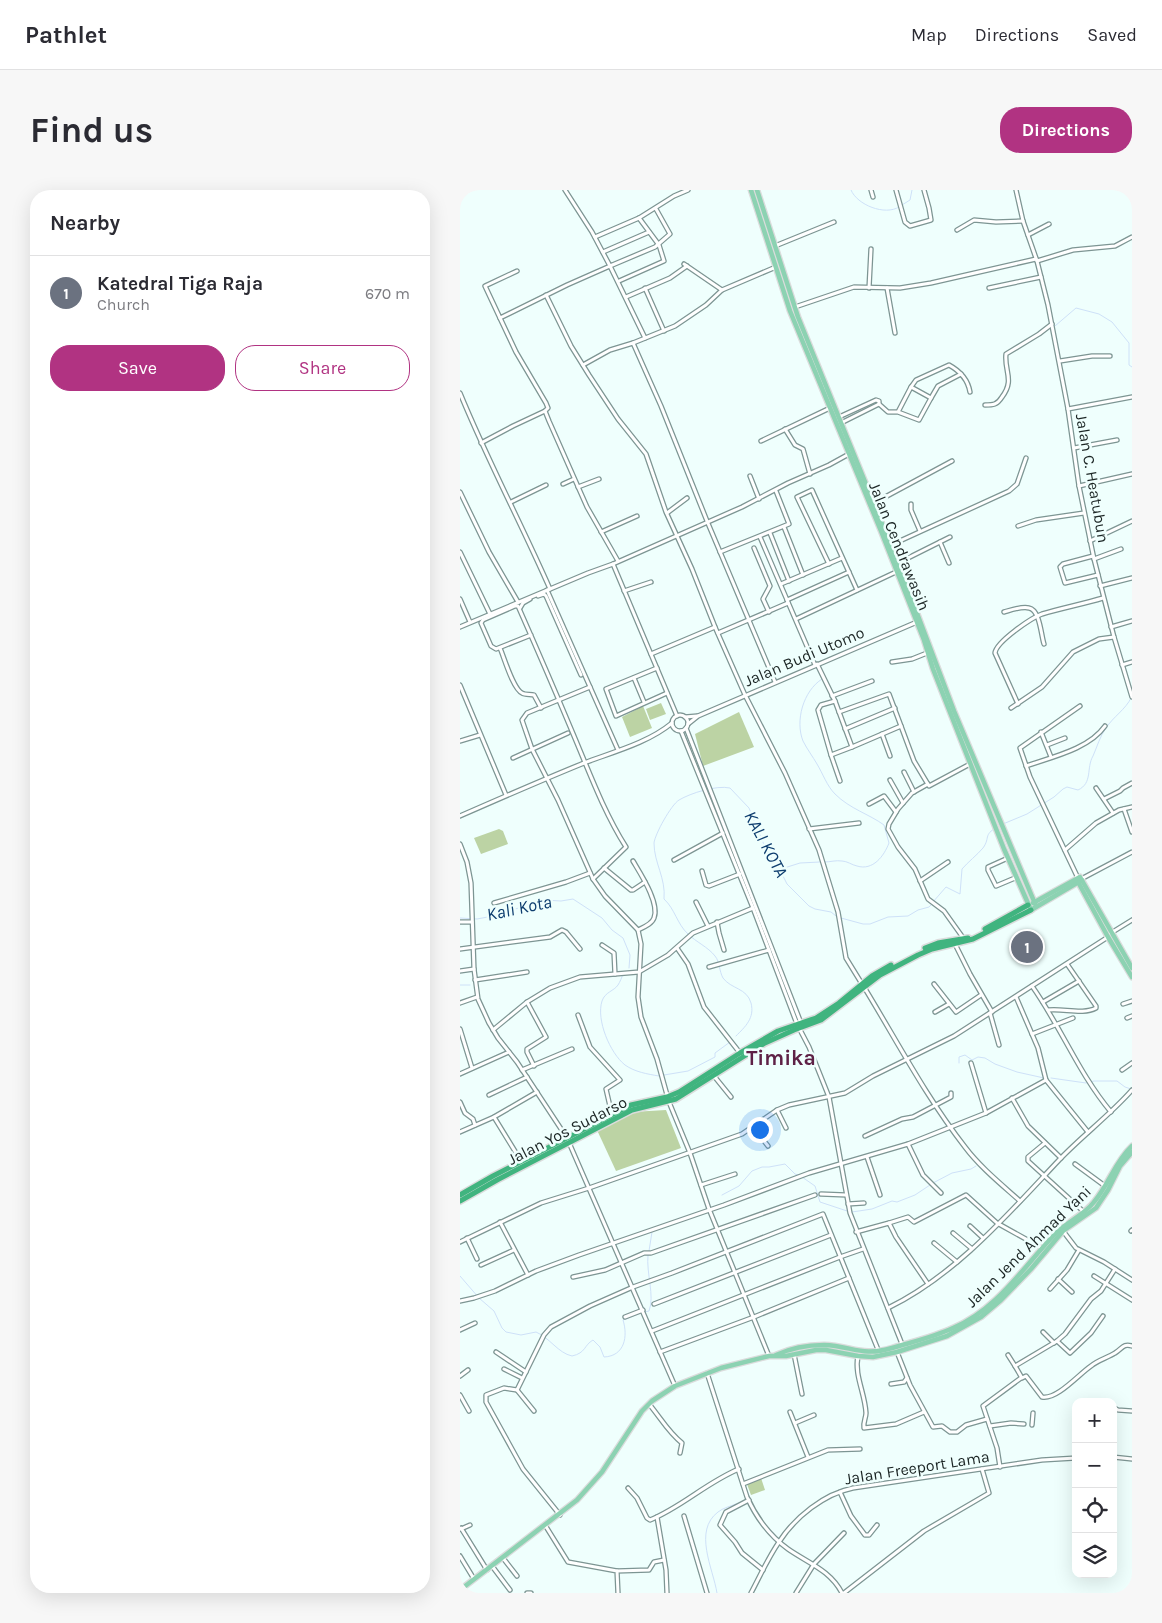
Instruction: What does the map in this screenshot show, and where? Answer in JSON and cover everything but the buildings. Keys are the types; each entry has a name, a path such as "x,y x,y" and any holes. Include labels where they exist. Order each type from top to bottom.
{"highway":[{"name":"Jalan Yos Sudarso","path":"954,943 1030,908"},
{"name":"Jalan Yos Sudarso","path":"460,1201 464,1195 522,1162 632,1110 668,1099 714,1076 759,1046 800,1027 831,1009 880,971 911,954 934,944 973,940 1030,908"},
{"name":"Jalan Yos Sudarso","path":"464,1195 497,1180 568,1141 612,1114 636,1103 668,1099 778,1031 800,1027"}],"main road":[{"name":"Jalan Cendrawasih","path":"751,190 790,311 896,572 918,621 927,653 987,797 1004,849 1030,908"},
{"name":"Jalan Cendrawasih","path":"757,190 795,307 898,563 970,764 1010,846 1035,904"},
{"path":"1004,849 1010,846"},
{"path":"1079,879 1132,977"},
{"name":"Jalan Yos Sudarso","path":"1030,908 1079,879"},
{"path":"1109,935 1132,968"},
{"name":"Jalan Jend Ahmad Yani","path":"772,1356 826,1350 873,1357 902,1344 953,1329 971,1319 1000,1299 1060,1229 1084,1212 1103,1194 1116,1165 1132,1146"},
{"name":"Jalan Jend Ahmad Yani","path":"772,1356 784,1351 826,1345 862,1352 897,1352 947,1336 981,1317 1031,1269 1063,1231 1096,1208 1120,1166 1131,1155"},
{"path":"460,1590 560,1515 577,1500 602,1472 634,1423 649,1404 675,1386 707,1373 772,1356"}],"street":[{"path":"565,190 595,237 619,281 645,338"},
{"path":"595,237 639,218 674,196 688,190"},
{"path":"871,190 873,197"},
{"path":"896,190 905,222 910,226 931,220 924,190"},
{"name":"Jalan C. Heatubun","path":"1016,190 1023,221 1041,277 1060,361 1079,486 1093,558 1132,697"},
{"path":"500,318 546,295 659,245 670,233 656,209"},
{"path":"619,281 664,262 659,245 639,218"},
{"path":"957,230 974,220 996,222 1023,221"},
{"path":"775,246 834,222"},
{"path":"1028,235 1049,224"},
{"path":"603,252 649,232"},
{"path":"795,307 854,287 887,288 930,283 1073,250 1120,245 1132,237"},
{"path":"869,288 871,249"},
{"path":"626,297 670,278 686,265 722,290"},
{"path":"583,365 610,350 664,330 703,308 722,290 776,267"},
{"path":"481,443 548,408 516,352 485,286 517,271"},
{"path":"989,288 1041,277"},
{"path":"645,288 664,330"},
{"path":"887,288 895,333"},
{"path":"546,295 583,365 618,419 646,454 667,513 745,695 786,776 819,850 838,912 846,958 950,1127 971,1154 1020,1201"},
{"path":"985,405 993,405 999,402 1008,388 1010,383 1006,354 1052,324"},
{"path":"633,343 664,413 775,682"},
{"path":"1060,361 1092,356 1110,356"},
{"path":"898,412 914,381 948,365 961,374 968,383 970,392"},
{"path":"838,417 876,400 888,412 898,412 919,420 938,386 961,374"},
{"path":"910,386 931,398"},
{"path":"460,392 618,750"},
{"path":"1068,409 1132,397"},
{"path":"841,423 879,404"},
{"path":"761,441 831,408"},
{"path":"545,411 578,487 618,562"},
{"path":"785,429 795,445 803,449 810,474"},
{"path":"1074,448 1117,440"},
{"path":"460,627 677,536 776,491 788,483 849,454"},
{"path":"890,545 1015,487 1026,458"},
{"path":"874,503 952,461"},
{"path":"1079,486 1132,474"},
{"path":"750,476 759,499"},
{"path":"563,484 574,478"},
{"path":"578,487 599,479"},
{"path":"510,502 546,485"},
{"path":"720,552 788,525 789,521 776,491"},
{"path":"829,564 798,496 813,491 857,590"},
{"path":"460,492 485,544 518,602"},
{"path":"667,513 687,498"},
{"path":"911,504 910,510 920,532"},
{"path":"1018,526 1036,520 1084,513"},
{"path":"601,532 637,516"},
{"path":"1090,541 1132,521"},
{"path":"784,527 804,575"},
{"path":"770,533 789,581"},
{"path":"760,537 796,620 835,702 852,747"},
{"path":"898,563 950,537"},
{"path":"940,542 950,563"},
{"path":"754,548 770,586 763,599 769,612"},
{"path":"1098,575 1065,582 1060,567 1063,564 1093,558 1121,549"},
{"path":"460,552 490,614"},
{"path":"781,584 842,558"},
{"path":"613,564 677,716"},
{"path":"718,633 769,612 848,572"},
{"path":"796,620 896,572"},
{"path":"1100,586 1132,578"},
{"path":"624,591 651,582"},
{"path":"519,608 529,600 544,594 546,596 581,675"},
{"path":"1018,704 997,658 995,649 1009,636 1038,616 1103,598"},
{"path":"460,599 470,622"},
{"path":"531,635 493,649 481,623 483,620 517,605 519,608 531,635 604,808 626,847 593,879"},
{"path":"1004,612 1030,608 1038,616 1044,644"},
{"name":"Jalan Budi Utomo","path":"687,726 698,716 918,621"},
{"path":"1111,626 1132,621"},
{"path":"651,654 715,626"},
{"path":"1011,708 1042,688 1073,652 1098,639 1114,637"},
{"path":"500,648 518,690 522,694 534,695 541,708"},
{"path":"892,662 912,659 927,653"},
{"path":"1122,665 1132,662"},
{"path":"657,668 606,689 616,716 667,693"},
{"path":"634,678 644,702"},
{"path":"832,696 872,681"},
{"path":"460,685 506,796"},
{"path":"590,687 527,713 522,720 532,749 558,800 593,879 605,896 638,930 641,944 638,997 640,1014 657,1059 668,1099 710,1209 772,1356"},
{"path":"839,712 887,694 890,695 914,761 928,784"},
{"path":"835,702 818,707 840,781"},
{"path":"1080,706 1020,748 1026,766 1079,879 1132,852"},
{"path":"845,728 895,708"},
{"path":"677,716 685,717 753,908 829,1097 846,1195 856,1232 902,1344"},
{"path":"663,731 677,716"},
{"name":"Jalan Budi Utomo","path":"685,717 698,716"},
{"path":"672,723 675,729"},
{"path":"681,731 687,726"},
{"path":"831,755 902,726"},
{"path":"1026,766 1081,745 1099,733 1105,726"},
{"path":"460,816 546,778 663,731 675,729 681,731 741,874 800,1027"},
{"path":"1041,732 1051,757"},
{"path":"512,758 568,733"},
{"path":"882,734 890,756"},
{"path":"460,741 480,736"},
{"path":"1046,745 1065,738"},
{"path":"964,939 944,911 928,899 914,869 888,829 896,812 914,792 970,764"},
{"path":"904,772 914,792"},
{"path":"890,780 903,803"},
{"path":"1104,799 1132,783"},
{"path":"1096,788 1113,813"},
{"path":"869,804 884,796 896,812"},
{"path":"1065,850 1096,823 1113,813 1132,807"},
{"path":"1124,809 1132,832"},
{"path":"809,829 859,823"},
{"path":"674,860 723,833"},
{"path":"460,844 470,874 477,997 493,1030 527,1077 568,1141 644,1311 675,1386"},
{"path":"1008,858 988,867 988,870 996,886 1016,878"},
{"path":"632,861 652,896 655,916 650,923 638,930"},
{"path":"920,882 948,862"},
{"path":"604,868 631,890 645,882"},
{"path":"702,871 704,882 709,886 741,874"},
{"path":"494,903 590,873"},
{"path":"696,902 708,926"},
{"path":"493,1030 527,1002 550,988 580,977 639,972 668,956 691,935 717,922 753,908"},
{"path":"460,1242 546,1200 589,1188 742,1134 777,1110 851,1090 873,1076 954,1036 1132,920"},
{"path":"460,922 472,921"},
{"path":"717,922 724,950"},
{"path":"460,949 550,937 562,930 566,932 580,949"},
{"path":"954,943 991,1013 999,1045"},
{"path":"602,945 614,953 615,974"},
{"path":"677,948 688,964 704,1007 740,1053"},
{"path":"709,967 769,950"},
{"path":"1048,1010 1090,1010 1096,1008 1067,964"},
{"path":"460,971 474,969"},
{"path":"475,980 527,972"},
{"path":"1043,1002 1079,981"},
{"path":"934,984 957,1012 981,995"},
{"path":"1032,986 1048,1010 1094,1091 1111,1112"},
{"path":"460,1003 477,997"},
{"path":"1016,997 1032,1034 1046,1080 1088,1132"},
{"path":"1123,1004 1132,1001"},
{"path":"527,1002 546,1037 528,1049 527,1052 534,1066"},
{"path":"935,1012 949,1004"},
{"path":"578,1015 590,1047 620,1080 607,1089 612,1114"},
{"path":"1126,1018 1132,1016"},
{"path":"1032,1034 1073,1018"},
{"path":"460,1029 472,1068"},
{"path":"522,1070 572,1049"},
{"path":"460,1074 509,1052"},
{"path":"971,1063 986,1113"},
{"path":"1122,1070 1132,1064"},
{"path":"714,1076 731,1098"},
{"path":"489,1095 527,1077"},
{"path":"460,1300 474,1298 510,1285 528,1275 613,1243 800,1177 908,1144 986,1113 1046,1080"},
{"path":"888,1308 910,1297 957,1262 1132,1090"},
{"path":"460,1132 494,1117 537,1092"},
{"path":"866,1136 902,1119 913,1117 951,1097 951,1093"},
{"path":"1012,1098 1028,1126 1061,1158"},
{"path":"460,1102 465,1113 473,1119 475,1125"},
{"path":"777,1110 786,1128"},
{"path":"494,1117 522,1162"},
{"path":"753,1127 768,1146"},
{"path":"1044,1143 1028,1158 1028,1161 1084,1212"},
{"path":"908,1144 923,1175 941,1193"},
{"path":"867,1157 880,1195"},
{"path":"1075,1164 1105,1186"},
{"path":"701,1185 735,1174"},
{"path":"821,1194 846,1195"},
{"path":"573,1277 605,1270 644,1254 815,1195"},
{"path":"856,1232 908,1217 914,1222 966,1195 997,1223 1042,1248"},
{"path":"848,1204 864,1203"},
{"path":"517,1390 544,1334 551,1327 633,1287 823,1214 879,1353"},
{"path":"500,1222 528,1275"},
{"path":"890,1222 896,1237 928,1284"},
{"path":"970,1226 983,1238"},
{"path":"1063,1231 1079,1250 1104,1262 1132,1280"},
{"path":"953,1232 971,1248"},
{"path":"654,1304 832,1235"},
{"path":"467,1238 478,1259"},
{"path":"934,1243 957,1262"},
{"path":"481,1265 514,1250"},
{"path":"652,1331 840,1257 863,1250"},
{"path":"1050,1289 1067,1270 1079,1250"},
{"path":"1015,1366 1065,1334 1091,1299 1101,1291 1114,1269"},
{"path":"1094,1276 1132,1300"},
{"path":"660,1352 754,1317 849,1278"},
{"path":"1058,1279 1072,1292"},
{"path":"625,1317 644,1311"},
{"path":"1043,1332 1069,1353 1091,1333 1102,1316"},
{"path":"460,1330 475,1323"},
{"path":"1000,1467 997,1448 983,1405 1026,1376 1042,1397 1046,1397 1063,1389 1092,1365 1117,1352 1123,1346 1127,1344 1132,1346"},
{"path":"496,1352 526,1372"},
{"path":"897,1352 907,1378 933,1427 940,1426 948,1431 957,1432 966,1425 987,1419"},
{"path":"794,1354 802,1394"},
{"path":"1008,1354 1022,1378"},
{"path":"858,1356 856,1371 866,1414 864,1428 896,1424 924,1412"},
{"path":"504,1369 522,1378"},
{"path":"460,1376 468,1370"},
{"path":"707,1373 748,1498 756,1515 778,1542 829,1575 843,1592 918,1536 989,1493 982,1469"},
{"path":"891,1384 904,1382 907,1378"},
{"path":"534,1411 517,1390 504,1388 486,1395 486,1402 523,1469 560,1515"},
{"path":"460,1394 469,1411"},
{"path":"649,1404 668,1431 682,1443 680,1453"},
{"path":"1117,1409 1132,1410"},
{"path":"790,1412 808,1457"},
{"path":"1032,1425 1033,1412"},
{"path":"795,1423 814,1415"},
{"path":"990,1426 1010,1423 1024,1424"},
{"path":"744,1484 808,1457 834,1449 860,1449"},
{"path":"1117,1457 1132,1458"},
{"name":"Jalan Freeport Lama","path":"751,1593 778,1542 788,1529 826,1498 840,1492 853,1488 1042,1460 1072,1458"},
{"path":"628,1488 637,1498 649,1519 657,1517 714,1480 739,1469"},
{"path":"840,1492 852,1516 865,1535 870,1535 877,1525"},
{"path":"748,1498 726,1512 720,1525 742,1553 763,1570"},
{"path":"684,1516 707,1593"},
{"path":"657,1517 667,1593"},
{"path":"470,1525 461,1529 487,1570"},
{"path":"545,1525 568,1562 617,1571 649,1570 654,1562 664,1560"},
{"path":"796,1593 814,1564 844,1533"},
{"path":"460,1556 474,1580"},
{"path":"503,1558 517,1576"},
{"path":"492,1566 510,1590"},
{"path":"617,1571 618,1593"}],"green space":[{"path":"661,703 666,714 650,720 646,709"},
{"path":"643,706 652,728 630,737 622,717"},
{"path":"739,712 754,747 703,766 695,734"},
{"path":"499,829 503,831 508,844 481,854 474,838"},
{"path":"666,1110 681,1148 616,1171 597,1130 632,1112"},
{"path":"761,1478 765,1490 751,1495 747,1484"}],"waterway":[{"path":"851,190 859,200 872,208 886,210 899,207"},
{"path":"902,205 910,200 912,190"},
{"path":"1055,326 1076,308 1099,314 1112,322 1129,343 1129,365 1132,367"},
{"path":"822,679 815,684 802,707 800,725 803,741 832,791 847,804 884,825 889,843 881,857 868,866 857,866 840,861 825,862"},
{"name":"KALI KOTA","path":"1003,824 1027,814 1067,787 1078,790 1083,787 1102,734 1131,698"},
{"name":"KALI KOTA","path":"736,1036 746,1026 752,1013 749,998 742,991 726,982 715,956 684,930 671,907 664,899 663,884 654,843 664,820 676,803 684,797 704,790 730,788 749,808 767,852 778,866 787,884 809,906 831,912 836,916"},
{"name":"KALI KOTA","path":"933,902 946,887 960,894 962,869 983,848 991,831 1000,826"},
{"path":"781,869 800,863 820,862"},
{"name":"Kali Kota","path":"460,918 477,919 493,916 544,900 561,901 573,899 602,918 612,930 623,938 630,955 629,968"},
{"name":"KALI KOTA","path":"841,918 870,924 888,917 908,916 931,905"},
{"name":"KALI KOTA","path":"623,974 618,985 602,1001 601,1017 606,1036 614,1053 625,1065 637,1071 659,1076"},
{"path":"460,985 470,985"},
{"name":"KALI KOTA","path":"664,1075 688,1071 715,1057 715,1053 730,1042"},
{"path":"959,1063 959,1057 965,1055 972,1060 978,1057 985,1058 1017,1072 1044,1078"},
{"path":"1051,1078 1086,1083 1117,1081 1131,1089"},
{"path":"722,1195 739,1186 752,1171 762,1167 785,1164 798,1175"},
{"path":"933,1183 952,1173 976,1166"},
{"path":"802,1177 815,1186 820,1202 847,1211"},
{"path":"852,1212 872,1209 892,1201 897,1202 915,1195 930,1185"},
{"path":"649,1251 652,1232"},
{"path":"645,1312 649,1311 651,1305 648,1255"},
{"path":"460,1276 479,1298 494,1311 506,1332 521,1335 536,1332 562,1352 572,1356 580,1353 593,1340 600,1347 604,1357 617,1353 621,1349 625,1338 623,1320 641,1313"},
{"path":"717,1593 707,1550 707,1529 711,1520 718,1512 736,1504"}],"place":[{"name":"Katedral Tiga Raja","path":"1027,947"}],"district":[{"name":"Timika","path":"781,1058"}]}
